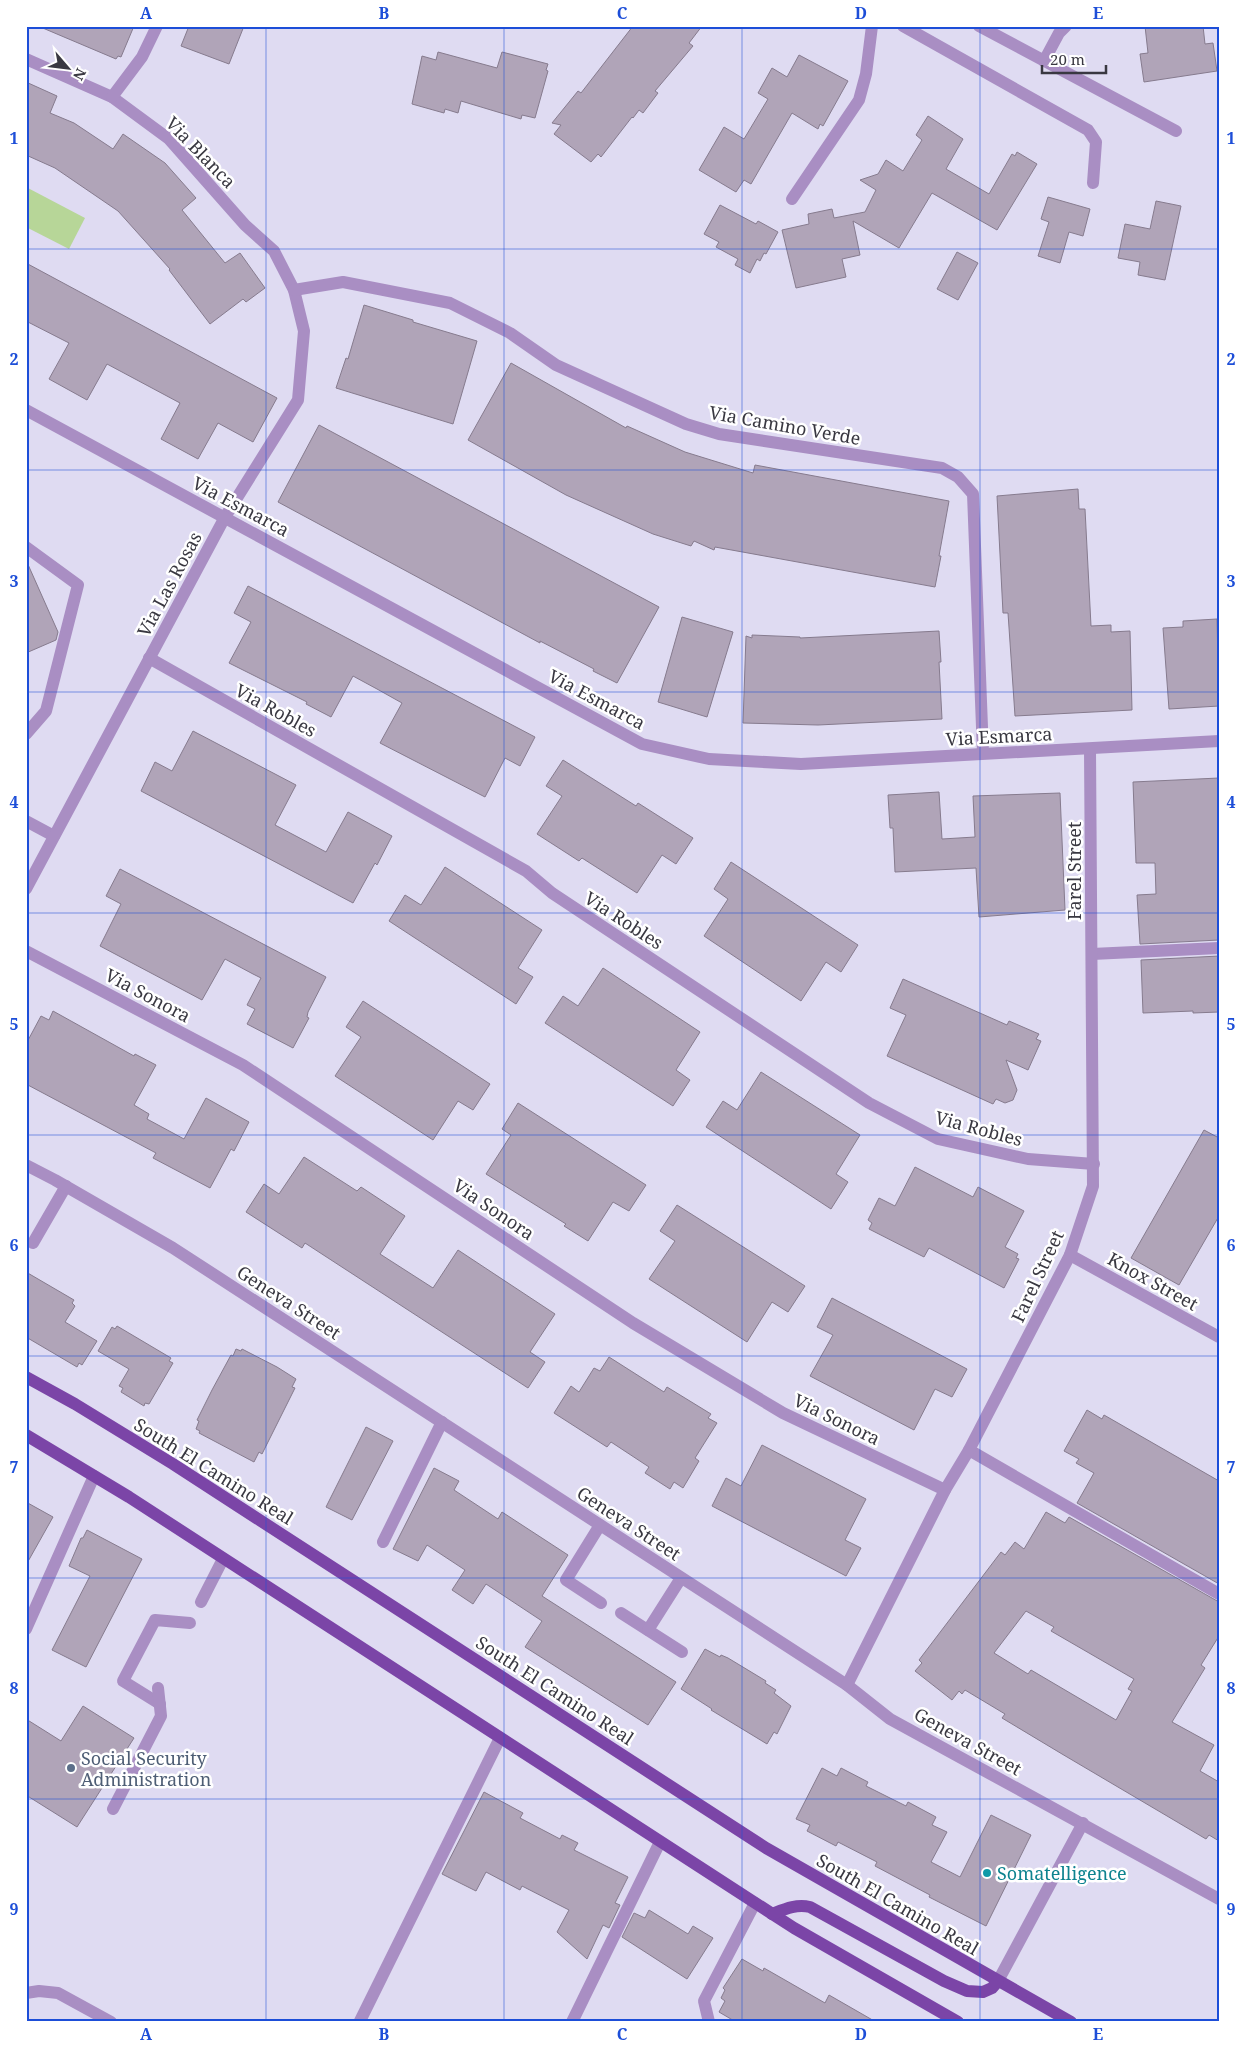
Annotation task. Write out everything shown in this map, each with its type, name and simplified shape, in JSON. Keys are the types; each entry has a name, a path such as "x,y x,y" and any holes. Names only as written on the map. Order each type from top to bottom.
{"main road":[{"name":"South El Camino Real","path":"26,1377 75,1404 174,1464 766,1848 1071,2022"},
{"path":"26,1436 94,1476 755,1904 958,2022"},
{"path":"772,1914 791,1906 802,1905 810,1907 944,1981 967,1991 983,1992 992,1988 998,1981"}],"street":[{"path":"112,97 142,57 157,26"},
{"path":"792,199 859,100 866,74 872,26"},
{"path":"903,26 1088,130 1096,142 1093,183"},
{"path":"979,26 1176,131"},
{"path":"1044,61 1059,33 1066,26"},
{"name":"Via Blanca","path":"26,59 112,97 169,139 245,225 274,251 294,290"},
{"name":"Via Camino Verde","path":"294,290 343,282 450,303 510,333 556,365 686,424 719,434 942,468 958,476 973,494 983,753"},
{"name":"Via Las Rosas","path":"26,889 225,517 298,400 304,331 294,290"},
{"name":"Via Esmarca","path":"26,410 642,744 709,759 801,764 1219,741"},
{"path":"26,547 78,585 46,711 26,734"},
{"name":"Via Robles","path":"149,658 526,872 552,893 878,1107 938,1139 1028,1159 1094,1164"},
{"name":"Farel Street","path":"847,1685 945,1490 970,1450 1070,1255 1093,1186 1090,749"},
{"path":"26,821 54,836"},
{"path":"1092,954 1219,948"},
{"name":"Via Sonora","path":"26,952 243,1064 633,1323 783,1413 945,1490"},
{"name":"Geneva Street","path":"26,1165 173,1248 847,1685 890,1719 1219,1899"},
{"path":"34,1243 66,1186"},
{"name":"Knox Street","path":"1070,1255 1219,1337"},
{"path":"382,1542 442,1422"},
{"path":"970,1450 1219,1594"},
{"path":"26,1629 94,1476"},
{"path":"600,1525 566,1580 601,1603"},
{"path":"201,1602 223,1559"},
{"path":"648,1630 681,1578"},
{"path":"621,1613 682,1652"},
{"path":"160,1704 123,1681 155,1620 190,1623"},
{"path":"113,1808 161,1716 158,1688"},
{"path":"360,2021 500,1738"},
{"path":"998,1981 1083,1824"},
{"path":"572,2022 660,1842"},
{"path":"709,2022 704,2001 755,1904"},
{"path":"26,1993 39,1991 58,1993 111,2022"}],"green space":[{"path":"26,187 85,218 69,249 26,227"}],"building":[{"path":"38,26 134,26 121,57 118,56 116,59"},
{"path":"189,26 244,26 229,64 181,46"},
{"path":"633,26 702,26 689,43 693,46 655,91 658,93 643,113 639,110 601,157 598,154 591,162 554,134 561,125 552,123 578,91 581,93"},
{"path":"1145,26 1203,26 1205,44 1213,43 1217,71 1144,82 1140,54 1148,53"},
{"path":"438,52 497,68 502,52 548,64 546,70 548,71 535,118 522,115 521,119 461,101 458,113 445,109 444,113 412,104 422,56 436,60"},
{"path":"799,55 848,81 823,126 820,124 818,129 792,113 751,184 744,180 736,192 699,170 724,127 744,139 768,99 758,93 772,68 787,77"},
{"path":"26,82 57,96 50,113 74,123 113,149 123,134 165,163 196,198 182,210 225,263 240,253 265,288 246,302 243,299 210,324 170,269 118,211 55,168 26,155"},
{"path":"928,116 963,139 946,169 989,194 1012,154 1015,156 1017,152 1037,164 997,230 932,193 899,248 853,221 860,255 842,259 846,277 796,288 782,230 809,224 808,214 832,209 834,218 865,212 876,190 860,180 878,174 886,160 903,171 922,140 916,135"},
{"path":"1048,197 1090,209 1083,236 1069,232 1060,263 1038,256 1049,222 1041,219"},
{"path":"1156,201 1181,206 1165,280 1138,275 1140,262 1118,258 1125,224 1150,229"},
{"path":"720,205 756,224 758,221 778,232 766,254 764,253 760,261 757,259 750,273 735,265 738,259 716,247 719,242 704,234"},
{"path":"957,252 978,263 958,300 937,289"},
{"path":"26,263 277,398 253,442 218,423 198,459 161,439 180,403 107,364 87,400 49,379 69,343 26,321"},
{"path":"364,305 477,341 453,424 336,388 346,358 348,359"},
{"path":"511,363 626,428 627,426 685,452 753,473 755,465 949,501 935,587 715,547 714,550 694,541 691,546 653,534 566,495 468,440"},
{"path":"319,425 659,607 617,683 593,671 594,669 540,641 540,643 278,502"},
{"path":"1078,489 1079,509 1085,509 1091,626 1111,625 1111,632 1130,631 1132,710 1015,716 1008,613 1003,613 997,496"},
{"path":"26,560 58,632 56,640 26,653"},
{"path":"248,586 535,737 520,766 505,758 485,797 380,743 402,703 353,676 331,717 306,704 307,702 229,663 251,622 234,613"},
{"path":"682,617 733,632 707,717 658,702"},
{"path":"1217,619 1219,706 1169,709 1163,628 1183,627 1183,621"},
{"path":"939,631 942,719 818,725 743,723 746,636 752,638 752,635 800,638"},
{"path":"193,731 296,785 275,825 326,852 348,812 392,836 377,865 375,863 353,903 141,791 155,762 172,771"},
{"path":"563,760 636,806 638,803 693,838 676,864 662,855 637,893 582,858 579,861 537,834 562,796 546,786"},
{"path":"1219,778 1219,940 1140,944 1137,895 1156,894 1155,863 1136,863 1133,782"},
{"path":"939,792 942,839 975,837 973,796 1060,793 1065,910 979,917 976,868 895,872 893,828 890,828 888,795"},
{"path":"731,862 858,945 841,972 826,962 801,1001 704,936 728,899 714,889"},
{"path":"445,867 542,930 518,968 533,977 516,1004 389,921 405,895 421,905"},
{"path":"120,869 326,977 308,1012 307,1017 309,1018 293,1048 247,1024 255,1009 247,1005 261,978 225,959 202,1000 100,946 121,904 106,896"},
{"path":"1219,956 1219,1012 1143,1013 1141,960"},
{"path":"603,968 700,1032 676,1070 690,1080 673,1106 545,1023 563,996 578,1006"},
{"path":"903,979 1007,1025 1009,1021 1039,1034 1036,1039 1041,1041 1028,1070 1006,1060 1017,1090 1013,1100 1005,1103 996,1099 993,1104 887,1056 906,1015 890,1008"},
{"path":"363,1001 490,1084 473,1110 458,1101 433,1140 335,1076 361,1037 346,1027"},
{"path":"53,1011 134,1056 135,1054 156,1065 134,1105 149,1114 147,1119 184,1139 206,1098 249,1122 234,1151 231,1149 210,1188 153,1158 156,1153 26,1084 26,1044 41,1016 49,1020"},
{"path":"761,1072 860,1135 836,1174 848,1182 831,1209 706,1127 723,1101 737,1110"},
{"path":"518,1103 646,1185 629,1211 613,1202 588,1241 564,1226 566,1224 486,1174 511,1135 502,1129"},
{"path":"1204,1130 1219,1138 1219,1216 1179,1285 1131,1258"},
{"path":"304,1157 357,1191 361,1187 405,1216 380,1254 433,1288 458,1250 555,1314 530,1352 545,1362 528,1388 305,1243 302,1248 246,1212 264,1184 279,1194"},
{"path":"915,1167 973,1197 978,1187 1024,1211 1005,1247 1018,1254 1016,1258 1019,1259 1004,1288 929,1248 924,1257 869,1229 872,1223 868,1220 879,1198 895,1206"},
{"path":"677,1205 805,1286 788,1312 772,1302 747,1342 649,1279 675,1241 660,1231"},
{"path":"26,1272 74,1300 72,1303 75,1306 65,1322 97,1341 82,1365 79,1363 77,1367 26,1337"},
{"path":"832,1298 967,1369 952,1397 935,1389 914,1430 810,1376 833,1335 817,1327"},
{"path":"117,1326 171,1358 169,1361 173,1363 149,1404 145,1403 144,1406 121,1392 123,1388 119,1386 129,1369 98,1351 112,1327 115,1329"},
{"path":"236,1349 241,1351 242,1349 296,1379 292,1387 295,1388 262,1454 259,1452 254,1462 199,1433 200,1431 196,1429 199,1421 197,1420 212,1390"},
{"path":"609,1357 664,1392 667,1387 711,1414 708,1418 717,1423 695,1458 699,1461 683,1488 674,1482 670,1489 645,1473 649,1467 611,1442 607,1447 554,1413 571,1386 579,1392 594,1368 600,1371"},
{"path":"1087,1410 1102,1419 1104,1415 1219,1481 1219,1584 1077,1503 1094,1473 1076,1463 1079,1459 1064,1451"},
{"path":"366,1427 393,1441 352,1520 326,1507"},
{"path":"762,1445 866,1499 845,1540 861,1548 846,1576 712,1506 726,1478 741,1486"},
{"path":"434,1468 459,1481 454,1490 498,1519 502,1512 568,1555 542,1596 676,1682 648,1725 525,1647 542,1621 486,1584 473,1604 452,1590 465,1570 427,1545 418,1561 393,1549"},
{"path":"26,1502 53,1517 26,1565"},
{"path":"1046,1512 1065,1523 1069,1517 1219,1602 1219,1636 1201,1665 1205,1668 1172,1722 1214,1745 1200,1771 1219,1782 1219,1841 1209,1835 1206,1839 1062,1754 1002,1718 1005,1714 965,1690 962,1694 959,1691 952,1700 915,1671 922,1663 919,1660 1001,1552 1005,1555 1015,1542 1024,1549","holes":["1026,1611 1054,1627 1051,1631 1134,1679 1128,1689 1132,1691 1116,1720 1031,1670 1028,1674 994,1653"]},
{"path":"87,1530 142,1559 86,1667 52,1650 90,1576 69,1566 81,1538 83,1538"},
{"path":"705,1649 720,1657 721,1655 728,1658 766,1681 765,1683 776,1690 774,1693 791,1706 777,1734 774,1732 767,1744 711,1710 681,1689"},
{"name":"Social Security Administration","path":"83,1706 134,1738 77,1827 26,1795 26,1719 61,1741"},
{"path":"822,1768 837,1776 841,1768 868,1782 866,1786 906,1806 908,1802 936,1817 932,1825 947,1832 931,1862 960,1877 991,1815 1031,1835 986,1926 929,1897 930,1895 875,1866 877,1862 838,1842 836,1846 807,1831 810,1825 796,1819"},
{"path":"484,1792 523,1813 520,1818 560,1839 562,1835 578,1843 574,1850 628,1877 615,1903 620,1905 609,1928 603,1925 587,1959 557,1932 569,1910 522,1886 520,1890 486,1872 476,1891 442,1874"},
{"path":"649,1910 688,1934 693,1926 713,1938 687,1979 622,1937 634,1913 645,1918"},
{"path":"742,1959 763,1971 764,1968 825,2003 829,1995 876,2022 736,2022 719,2012 725,2001 721,1998 725,1990 723,1988"}],"place":[{"name":"Social Security Administration","path":"71,1768"},
{"name":"Somatelligence","path":"987,1873"}]}
